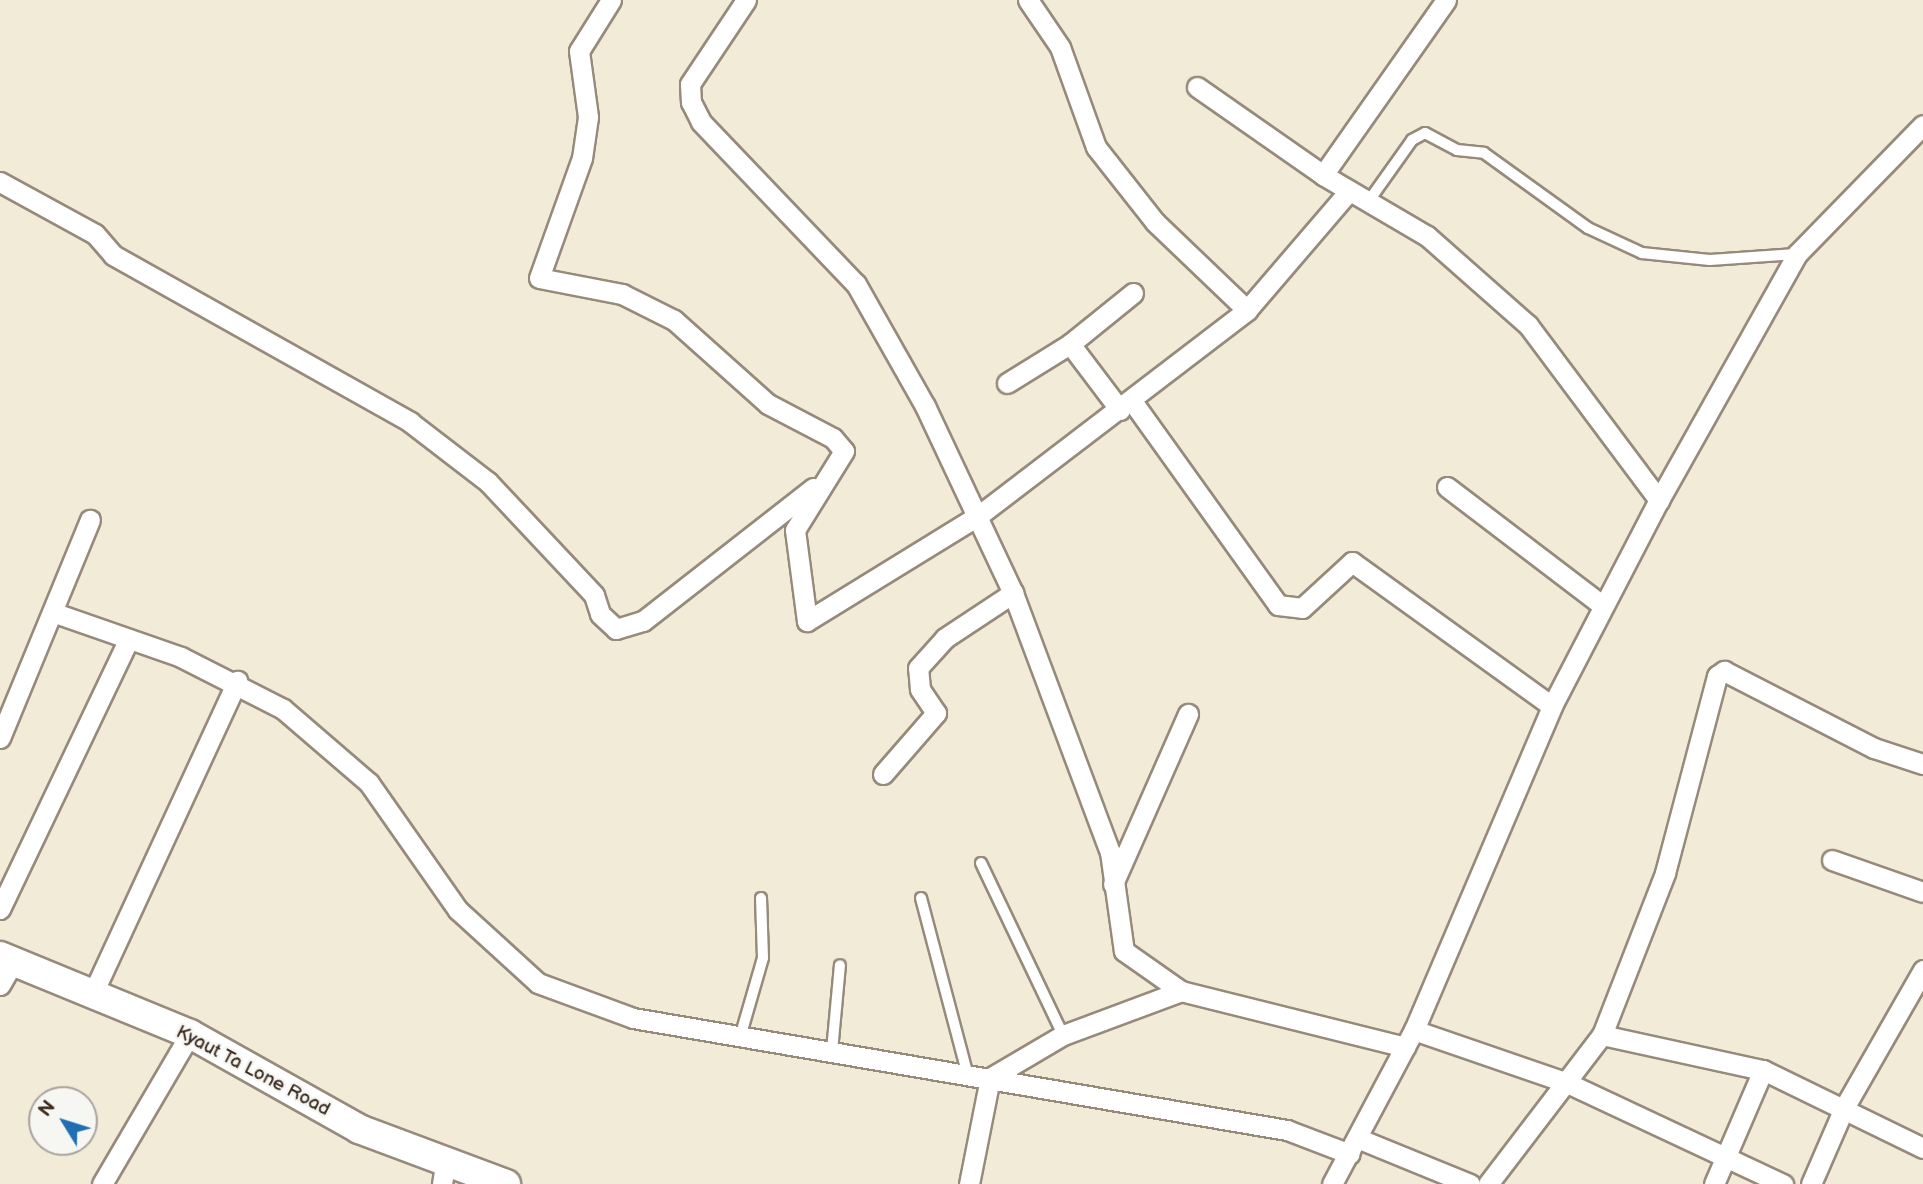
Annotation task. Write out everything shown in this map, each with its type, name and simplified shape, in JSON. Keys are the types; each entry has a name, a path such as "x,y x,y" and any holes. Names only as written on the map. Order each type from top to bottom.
{"main road":[{"name":"Kyaut Ta Lone Road","path":"7,958 190,1034 359,1129 444,1172 506,1184"}],"street":[{"path":"611,0 579,51 588,117 582,158 539,278 622,294 674,320 768,404 833,438 844,452 795,530 807,621 978,516 1247,310 1349,191"},
{"path":"746,0 690,84 691,102 701,122 856,284 978,516 1013,593 1110,852 1124,951 1181,991 1409,1039 1565,1082 1724,1160 1783,1184"},
{"path":"1028,0 1060,47 1096,147 1155,222 1247,310"},
{"path":"1323,175 1446,0"},
{"path":"1197,87 1323,175 1427,236 1528,325 1659,500"},
{"path":"1332,1184 1409,1039 1552,706 1659,500 1797,254 1923,125"},
{"path":"0,182 95,234 113,255 410,422 488,482 594,595 600,614 616,629 643,621 831,475"},
{"path":"1007,383 1070,344 1133,293"},
{"path":"1070,344 1126,405 1278,605 1302,608 1352,562 1552,706"},
{"path":"1447,487 1603,606"},
{"path":"0,738 55,613 90,520"},
{"path":"883,774 936,713 920,689 918,668 945,638 1013,593"},
{"path":"55,613 237,681 283,709 369,783 458,909 538,983 633,1018 967,1072 1287,1130 1354,1146 1471,1184"},
{"path":"0,909 129,639"},
{"path":"1488,1184 1602,1034 1665,873 1717,676 1724,671 1874,748 1923,764"},
{"path":"93,993 237,681"},
{"path":"1113,885 1188,714"},
{"path":"1832,860 1923,892"},
{"path":"0,985 7,958"},
{"path":"1811,1184 1844,1108 1920,983"},
{"path":"969,1184 990,1078 1063,1035 1181,991"},
{"path":"104,1183 190,1034"},
{"path":"1602,1034 1763,1070 1923,1148"},
{"path":"1714,1184 1763,1070"}],"lane":[{"path":"1368,202 1412,140 1425,133 1457,150 1483,153 1588,228 1642,253 1710,260 1797,254"},
{"path":"981,863 1063,1035"},
{"path":"741,1034 763,958 761,898"},
{"path":"921,898 967,1072"},
{"path":"832,1051 840,965"}]}
